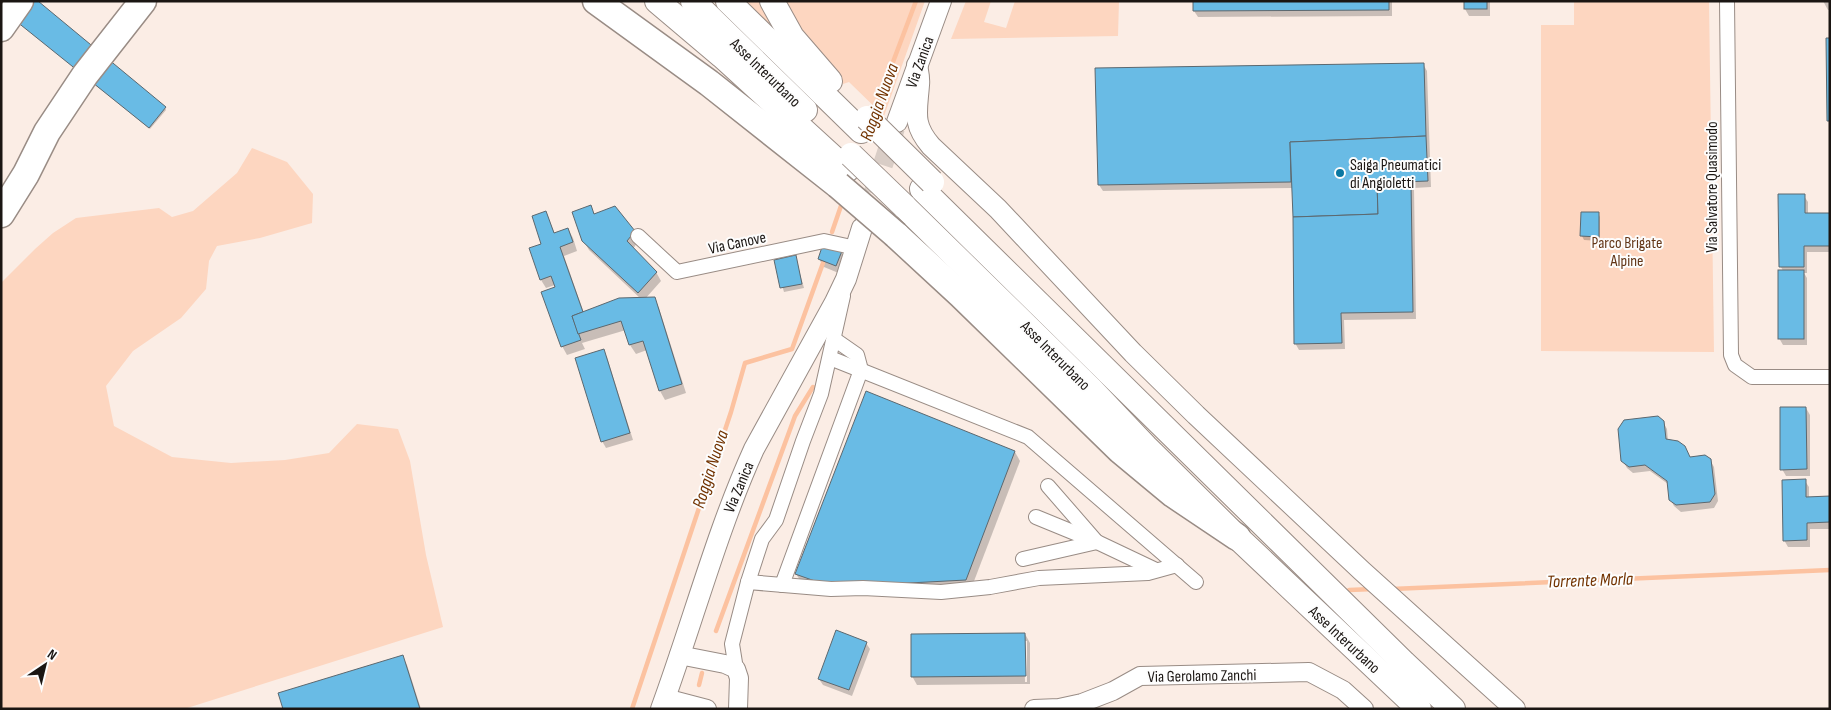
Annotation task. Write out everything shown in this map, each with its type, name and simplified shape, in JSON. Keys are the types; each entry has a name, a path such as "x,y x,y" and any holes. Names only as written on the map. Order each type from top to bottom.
{"highway":[{"path":"1,28 20,1"},
{"path":"1,214 26,174 47,132 85,75 143,1"},
{"path":"596,1 709,83 845,170"},
{"path":"645,1 722,56"},
{"path":"657,1 722,56 899,221 961,295 1120,450 1174,494 1237,537"},
{"name":"Asse Interurbano","path":"693,1 845,170"},
{"name":"Asse Interurbano","path":"728,1 864,124 927,186 972,237 1453,709"},
{"path":"772,1 788,31 805,54 864,124"},
{"name":"Asse Interurbano","path":"899,221 1083,399 1112,424 1146,447 1237,537 1419,709"},
{"path":"1404,663 1466,709"}],"main road":[{"name":"Via Zanica","path":"897,122 940,1"},
{"path":"917,65 920,83 916,120 923,138 930,146 998,209 1127,346 1189,408 1362,571 1515,709"},
{"name":"Via Zanica","path":"663,703 727,514 744,472 846,279 839,244 862,228"}],"street":[{"name":"Via Salvatore Quasimodo","path":"1727,1 1731,355 1736,365 1752,377 1830,378"},
{"name":"Via Canove","path":"638,236 677,272 839,244"},
{"name":"Via Zanica","path":"736,668 732,644 748,582 762,538 776,520 821,394 846,279"},
{"path":"782,585 861,370 857,355 834,339"},
{"path":"830,358 1028,437 1196,582"},
{"path":"1048,486 1097,542"},
{"path":"1036,517 1097,542 1156,570"},
{"path":"1023,559 1097,542"},
{"path":"748,582 802,587 941,592 990,587 1039,578 1148,573 1176,565"},
{"path":"679,655 736,668 739,678 738,709"},
{"name":"Via Gerolamo Zanchi","path":"1034,709 1059,708 1082,703 1113,691 1140,676 1309,672 1343,690 1364,709"},
{"path":"663,703 707,709"}],"green space":[{"path":"745,1 763,1 781,39"},
{"path":"780,1 925,1 884,116 849,82 843,84 802,38"},
{"path":"966,1 991,1 984,22 1006,28 1015,1 1119,1 1118,36 951,39"},
{"name":"Parco Brigate Alpine","path":"1574,1 1709,1 1714,352 1541,351 1541,25 1574,25"},
{"path":"252,148 287,162 313,194 312,223 260,238 217,246 209,261 206,289 181,318 133,351 106,386 114,426 172,457 231,463 285,460 329,453 357,424 398,429 410,461 426,555 443,627 184,709 1,709 1,283 53,233 76,218 159,208 172,217 193,211 237,173"}],"building":[{"path":"1,1 38,1 166,107 149,128 1,9"},
{"path":"1193,1 1389,1 1389,10 1193,11"},
{"path":"1464,1 1487,1 1487,9 1464,9"},
{"path":"1826,38 1830,38 1830,121 1827,121"},
{"path":"1424,63 1426,136 1290,142 1291,182 1098,185 1095,68"},
{"path":"1426,136 1428,181 1377,183 1378,214 1293,217 1290,142"},
{"path":"1411,182 1413,312 1341,313 1342,343 1294,344 1293,217 1378,214 1377,183"},
{"path":"1778,194 1805,194 1805,213 1830,213 1830,246 1804,246 1804,267 1779,267"},
{"path":"591,205 594,214 615,206 635,231 627,241 657,272 638,293 582,241 572,212"},
{"path":"546,211 554,233 568,228 573,242 560,247 583,312 572,316 581,340 561,347 541,292 555,287 551,276 540,280 529,248 541,244 532,216"},
{"path":"1581,212 1599,212 1599,237 1580,236"},
{"path":"823,244 842,251 836,266 818,259"},
{"path":"796,255 802,284 780,288 774,260"},
{"path":"1778,270 1804,270 1804,339 1778,339"},
{"path":"655,297 682,384 659,391 643,341 629,345 621,321 578,334 572,316 619,298"},
{"path":"604,349 630,433 601,442 575,358"},
{"path":"866,391 1015,451 966,580 832,587 795,574"},
{"path":"1780,407 1806,407 1807,469 1780,470"},
{"path":"1658,416 1664,421 1666,439 1678,441 1685,446 1690,457 1705,455 1711,459 1715,494 1710,502 1676,505 1669,500 1667,481 1645,465 1629,467 1621,461 1618,429 1624,420"},
{"path":"1806,479 1806,497 1830,496 1830,522 1807,523 1807,540 1783,541 1782,480"},
{"path":"836,630 867,642 849,690 818,679"},
{"path":"1025,633 1026,676 911,677 911,634"},
{"path":"403,655 420,709 283,709 278,693"}],"waterway":[{"name":"Roggia Nuova","path":"873,115 916,1"},
{"name":"Roggia Nuova","path":"832,232 843,200"},
{"name":"Roggia Nuova","path":"632,709 731,412 745,363 792,349 823,263"},
{"path":"716,631 795,416 813,387"},
{"name":"Torrente Morla","path":"1392,589 1830,570"},
{"name":"Torrente Morla","path":"1349,590 1374,589"},
{"name":"Torrente Morla","path":"699,685 702,673"}],"tunnel":[{"path":"864,222 895,128"}],"place":[{"name":"Saiga Pneumatici di Angioletti","path":"1340,173"}]}
